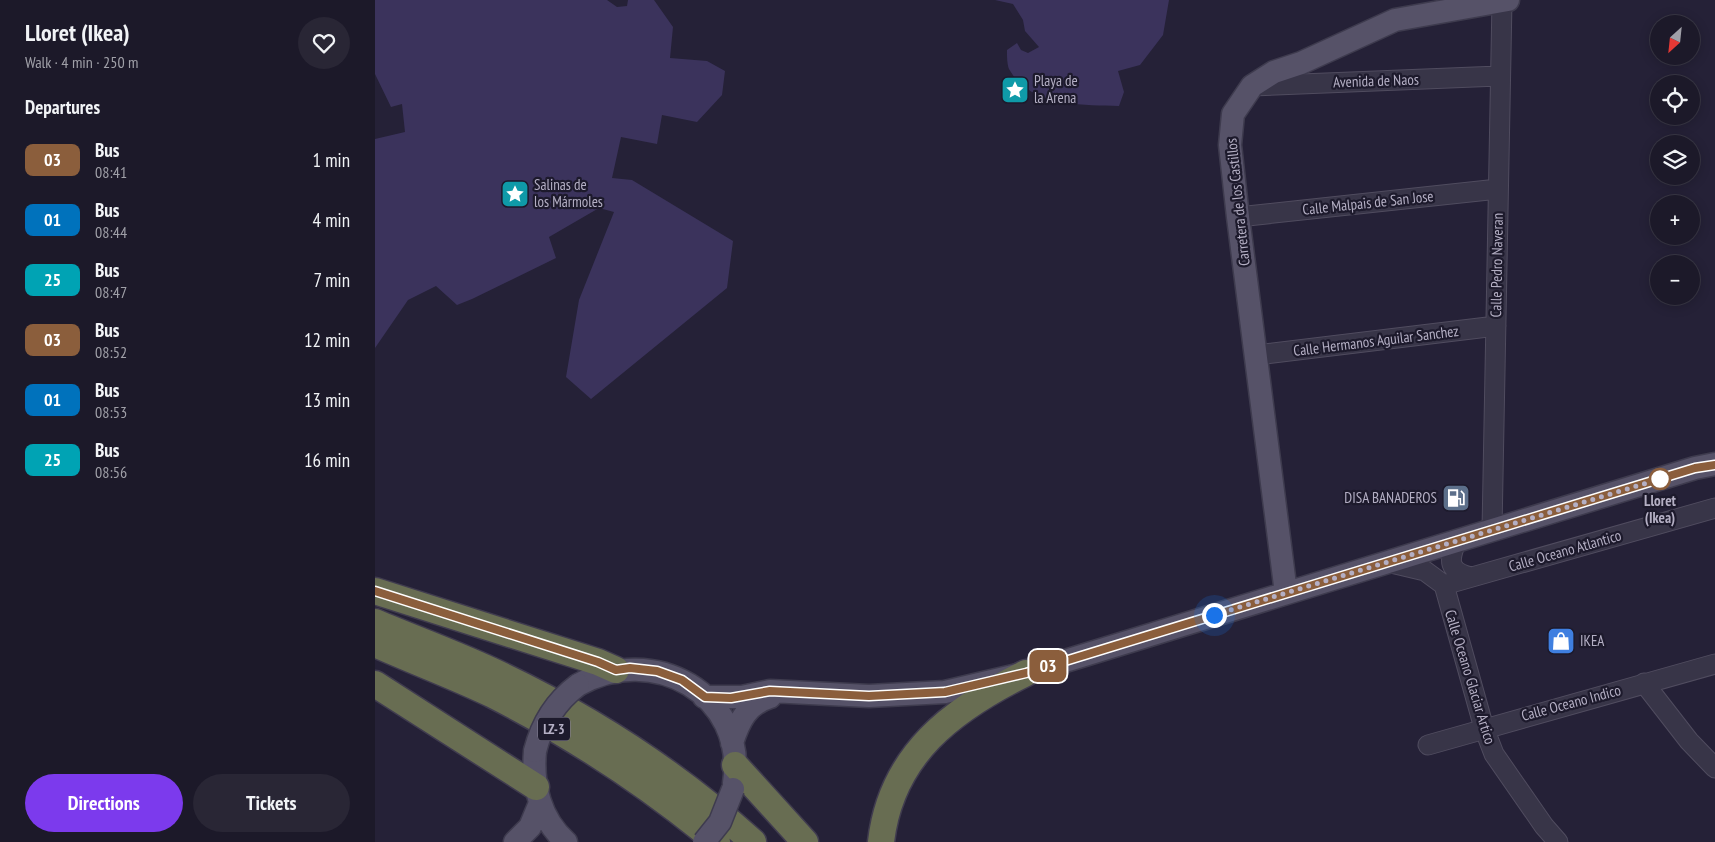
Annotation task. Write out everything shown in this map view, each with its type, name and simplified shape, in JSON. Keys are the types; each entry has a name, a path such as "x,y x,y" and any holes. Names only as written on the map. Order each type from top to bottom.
{"highway":[{"path":"375,591 598,662 616,670"},
{"name":"LZ-3","path":"375,622 501,675 585,720 698,796 753,842"},
{"name":"LZ-3","path":"375,644 490,694 573,740 634,777 717,842"},
{"path":"881,842 890,804 900,781 924,744 959,711 984,694 1026,673"},
{"path":"375,684 538,795"},
{"path":"733,766 800,837"}],"main road":[{"name":"Carretera de los Castillos","path":"1286,593 1238,217 1230,129 1233,114 1252,86 1274,72 1301,63 1395,20 1505,0"},
{"path":"705,697 731,698 770,691 869,696 945,692 1026,673 1457,540 1695,468 1715,464"},
{"path":"515,842 530,827 538,795 535,751 542,729 550,714 561,700 579,685 603,673 616,670 643,669 663,673 682,680 705,697 725,726 733,766"},
{"path":"704,842 720,822 742,717 761,700 788,691"},
{"path":"538,795 554,828 567,842"}],"street":[{"name":"Calle Pedro Naveran","path":"1492,530 1499,76 1505,0"},
{"name":"Avenida de Naos","path":"1252,86 1499,76"},
{"name":"Calle Malpais de San Jose","path":"1238,217 1498,189"},
{"name":"Calle Hermanos Aguilar Sanchez","path":"1257,355 1496,326"},
{"name":"Calle Oceano Atlantico","path":"1444,585 1715,508"},
{"path":"1457,540 1452,553 1453,567 1460,574 1471,577"},
{"path":"1385,562 1425,571 1444,585"},
{"name":"Calle Oceano Glaciar Artico","path":"1444,585 1484,728 1494,754 1544,826 1558,842"},
{"name":"Calle Oceano Indico","path":"1428,745 1715,664"},
{"path":"1644,683 1671,718 1715,768"}],"shaded area":[{"name":"Salinas de los Mármoles","path":"375,0 607,0 617,7 627,6 628,0 654,0 673,27 670,58 707,61 725,71 722,95 697,122 662,115 657,144 621,137 612,178 632,180 733,241 727,288 591,399 566,377 579,300 614,212 599,208 549,237 556,258 472,299 457,305 436,286 408,300 375,348 375,139 405,132 402,104 391,107 375,74"},
{"path":"995,0 1169,0 1163,35 1140,65 1118,71 1124,92 1119,106 1073,104 1058,101 1030,91 1018,81 1009,69 1007,50 1017,43 1021,50 1028,53 1039,47 1025,31 1023,20 1013,4"}],"bus line":[{"name":"03","path":"375,591 598,662 616,670 643,669 670,675 682,680 705,697 742,697 770,691 869,696 945,692 1026,673 1695,468 1715,465"}],"place":[{"name":"Playa de la Arena","path":"1015,90"},
{"name":"Salinas de los Mármoles","path":"515,194"},
{"name":"Lloret (Ikea)","path":"1660,479"},
{"name":"DISA BANADEROS","path":"1456,498"},
{"name":"IKEA","path":"1561,641"}],"route":[{"path":"1214,615 1660,479"}]}
